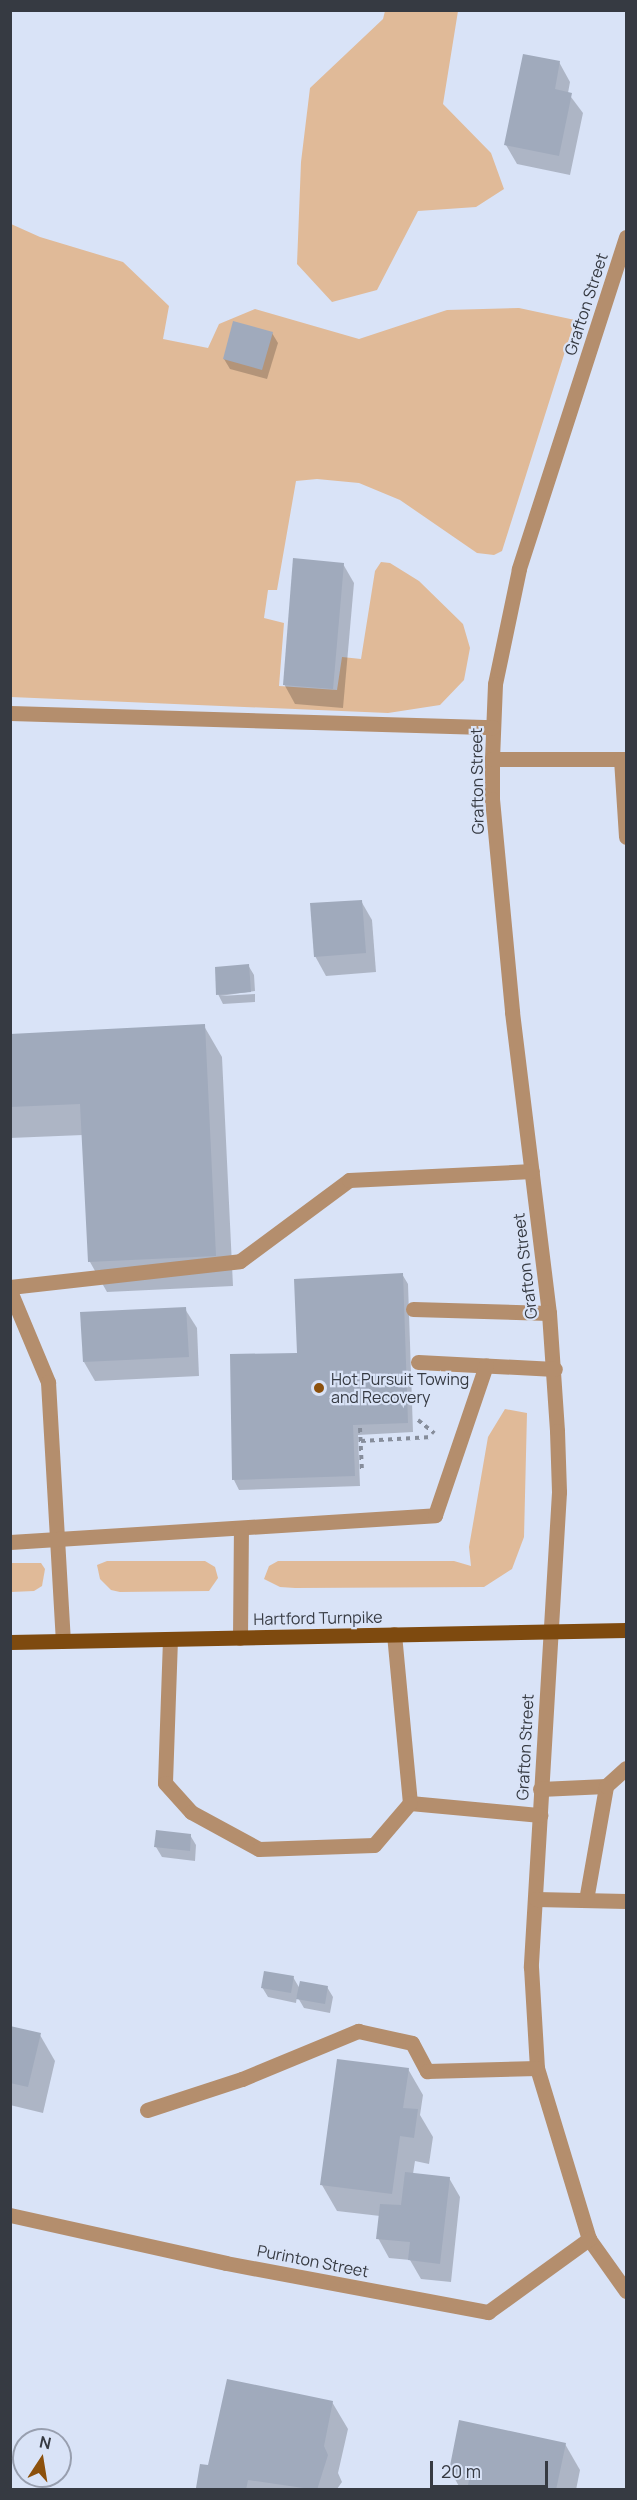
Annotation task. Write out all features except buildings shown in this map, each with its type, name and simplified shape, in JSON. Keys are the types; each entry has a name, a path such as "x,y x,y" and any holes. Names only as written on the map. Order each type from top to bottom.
{"main road":[{"name":"Hartford Turnpike","path":"10,1642 627,1630"}],"street":[{"name":"Grafton Street","path":"627,237 519,569 495,684 492,759 492,799 511,1000 555,1369 559,1492 549,1631 531,1967 537,2068 589,2239 627,2291"},
{"path":"10,713 493,727"},
{"path":"492,759 624,759 627,837"},
{"path":"63,1641 48,1382 10,1289 240,1261 349,1180 532,1172"},
{"path":"413,1309 549,1313"},
{"path":"418,1362 555,1369"},
{"path":"10,1542 435,1515 486,1365"},
{"path":"240,1638 241,1528"},
{"path":"170,1639 165,1783 192,1812 259,1849 374,1845 410,1803 394,1634"},
{"path":"540,1789 606,1786 627,1768"},
{"path":"586,1900 606,1786"},
{"path":"410,1803 540,1815"},
{"path":"536,1899 627,1900"},
{"path":"147,2110 242,2079 357,2031 412,2043 427,2071 537,2068"},
{"name":"Purinton Street","path":"10,2215 226,2263 488,2312 589,2239"}],"path":[{"path":"360,1428 362,1472"},
{"path":"361,1441 439,1436"}],"shaded area":[{"path":"385,11 458,11 443,104 491,153 504,189 476,207 418,211 377,290 332,302 297,264 301,162 310,88 383,19"},
{"path":"11,224 40,237 123,262 169,306 163,339 208,348 219,324 255,309 359,339 447,310 519,308 575,320 502,551 494,555 477,553 400,500 359,483 317,479 296,481 277,590 268,590 264,618 284,623 279,686 337,690 342,657 361,659 375,571 381,562 390,563 419,581 463,624 470,648 464,680 440,705 388,713 11,697"},
{"path":"505,1409 527,1413 524,1537 512,1569 484,1587 295,1588 280,1587 264,1579 269,1566 278,1561 454,1561 471,1566 469,1547 488,1437"},
{"path":"107,1561 205,1561 215,1567 218,1578 209,1591 120,1592 111,1590 100,1579 97,1565"},
{"path":"11,1563 41,1563 45,1569 42,1586 34,1591 11,1592"}],"place":[{"name":"Hot Pursuit Towing and Recovery","path":"319,1388"}]}
